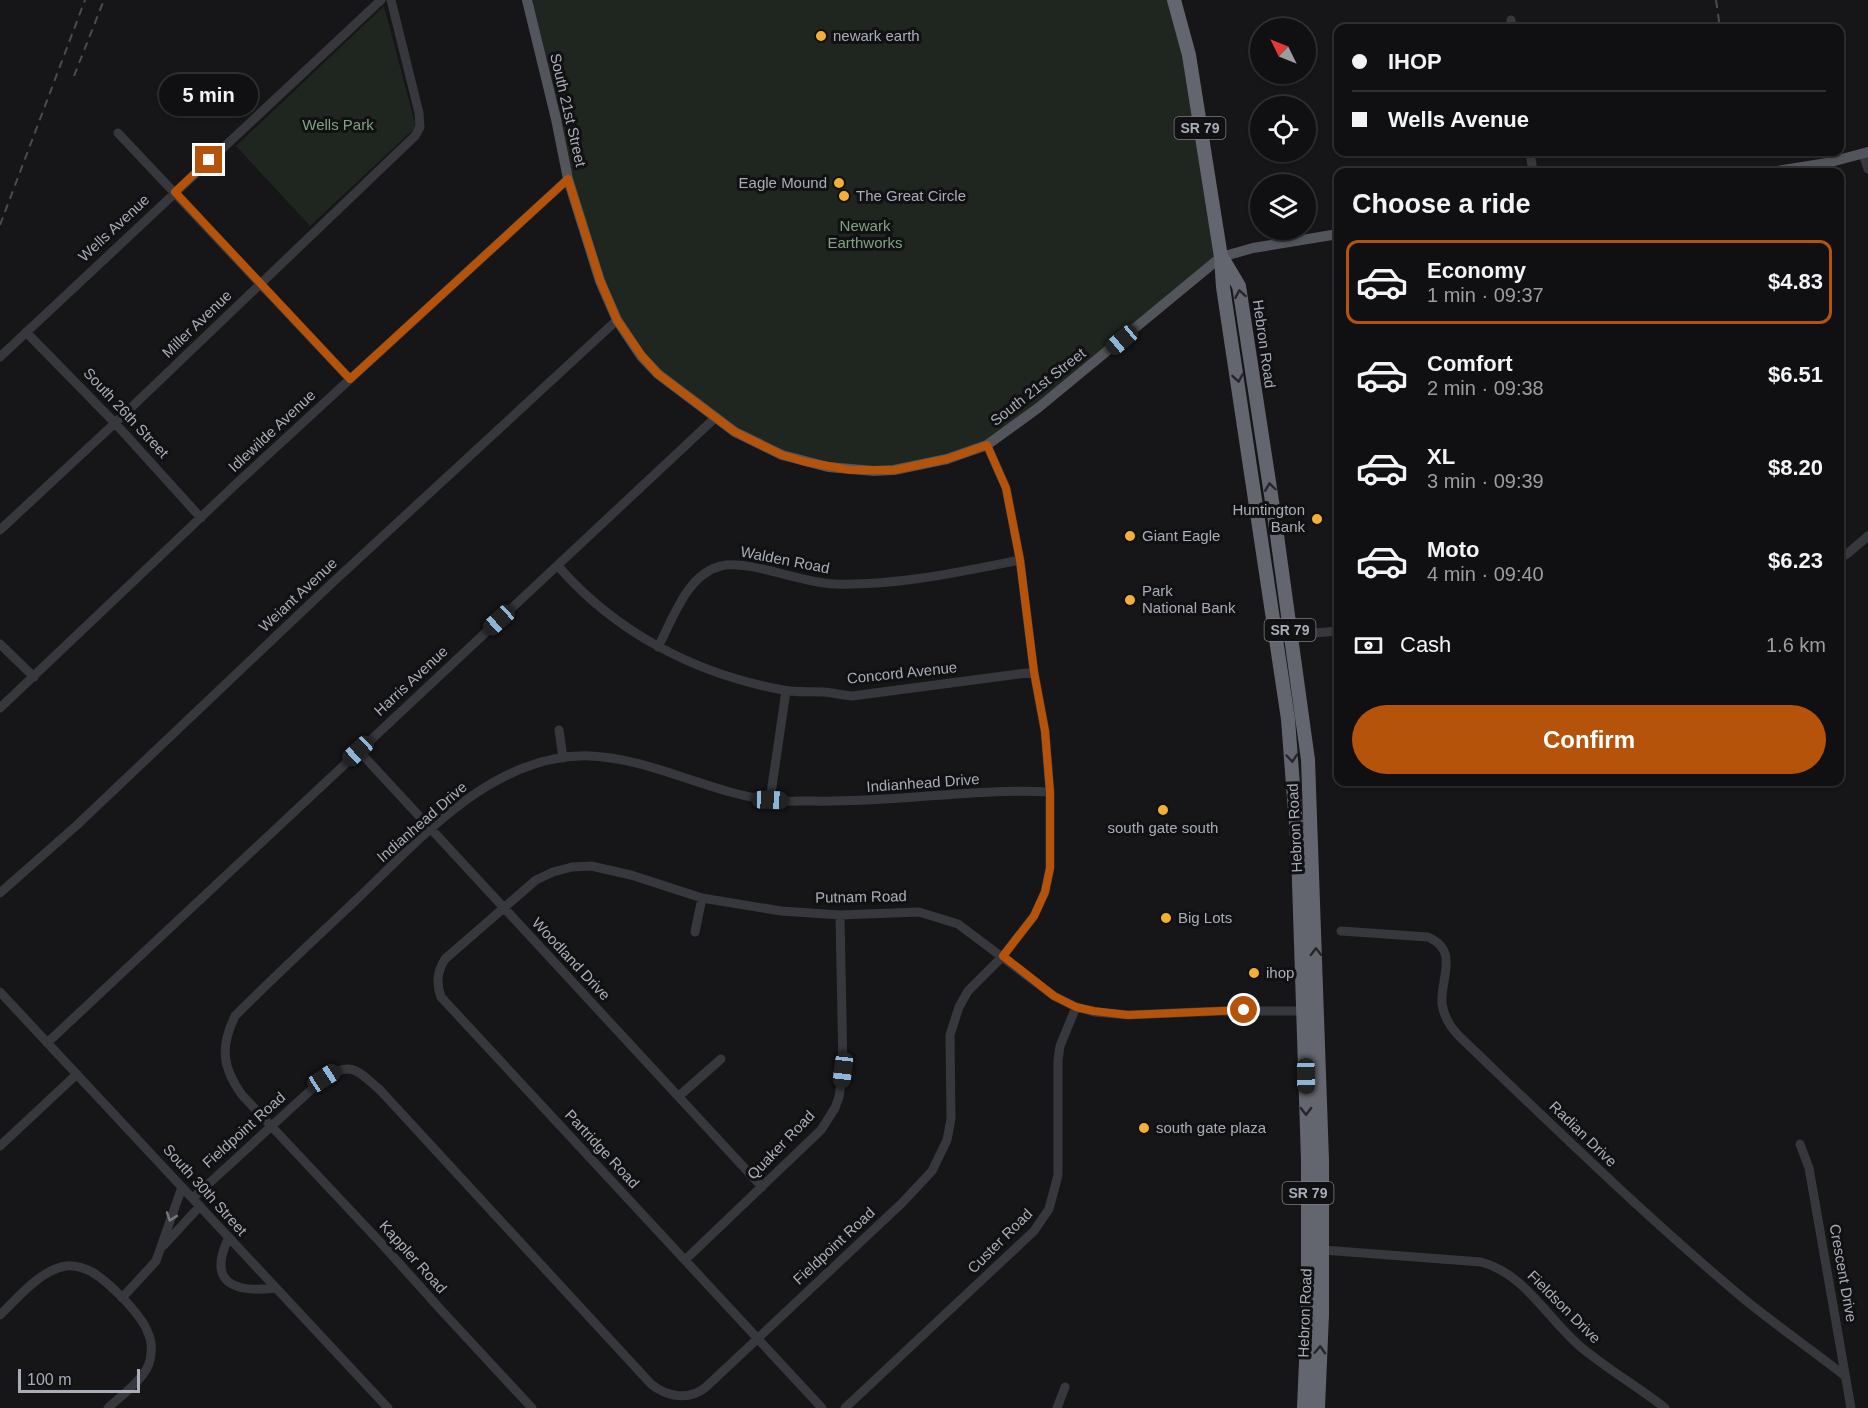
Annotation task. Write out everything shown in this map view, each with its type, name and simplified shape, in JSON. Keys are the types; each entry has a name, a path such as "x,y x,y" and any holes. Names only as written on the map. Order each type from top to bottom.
{"highway":[{"name":"Hebron Road","path":"1174,0 1189,56 1221,257 1223,287 1293,761 1305,1054 1309,1250 1304,1408"},
{"name":"Hebron Road","path":"1221,257 1239,286 1306,744 1312,839 1323,1250 1318,1408"},
{"path":"1264,556 1270,563 1279,618 1291,635"},
{"path":"1276,643 1288,660 1299,735 1306,744"}],"main road":[{"name":"South 21st Street","path":"527,0 568,179 600,280 617,320 642,356 658,374 735,432 765,448 806,462 851,470 874,471 904,468 947,459 987,445 1038,408 1221,257"},
{"path":"1796,168 1865,153"},
{"path":"1221,257 1253,248 1334,235"}],"street":[{"name":"Wells Avenue","path":"0,357 381,0"},
{"name":"Miller Avenue","path":"0,530 399,153 419,130 419,113 391,0"},
{"path":"118,133 350,379"},
{"path":"1865,153 1868,169"},
{"name":"Idlewilde Avenue","path":"0,708 350,379 568,179"},
{"name":"Weiant Avenue","path":"0,893 76,825 331,584 617,320"},
{"name":"South 26th Street","path":"26,332 115,423 201,518"},
{"name":"Harris Avenue","path":"47,1043 716,417"},
{"name":"Fieldpoint Road","path":"193,1198 324,1078 337,1070 358,1071 380,1090 651,1384 665,1393 679,1396 697,1394 902,1203 935,1168 944,1149 951,1119 949,1050 954,1018 968,992 1003,956 1034,916 1045,892 1050,868 1050,792 1045,731 1034,672 1020,560 1006,488 987,445"},
{"path":"1844,556 1868,536"},
{"name":"Walden Road","path":"658,647 685,595 696,581 721,566 739,565 804,581 832,584 901,580 1020,560"},
{"name":"Concord Avenue","path":"558,566 601,608 658,647 705,669 743,682 786,691 824,692 852,696 1034,672"},
{"path":"1291,635 1334,631"},
{"path":"0,644 33,677"},
{"path":"770,800 786,691"},
{"path":"559,730 562,758"},
{"name":"Woodland Drive","path":"358,751 762,1187"},
{"name":"Indianhead Drive","path":"270,1126 242,1095 231,1079 226,1066 227,1032 235,1016 431,830 474,794 533,764 562,758 590,756 634,762 694,782 770,800 861,802 1018,790 1050,792"},
{"name":"Putnam Road","path":"504,909 536,880 553,872 573,867 591,866 631,875 702,898 781,911 840,915 919,912 958,924 1054,996 1076,1007 1094,1011 1128,1015 1221,1011 1317,1011"},
{"path":"695,932 702,898"},
{"name":"Partridge Road","path":"504,909 445,959 438,978 441,997 822,1408"},
{"name":"Quaker Road","path":"684,1260 821,1130 835,1108 843,1070 840,915"},
{"name":"Radian Drive","path":"1341,931 1428,937 1437,941 1446,955 1447,967 1442,1004 1450,1027 1626,1196 1746,1300 1845,1376"},
{"name":"South 30th Street","path":"0,992 388,1408"},
{"name":"Custer Road","path":"845,1408 1012,1253 1045,1217 1054,1196 1058,1175 1060,1046 1076,1007"},
{"path":"679,1096 721,1059"},
{"path":"0,1146 77,1074"},
{"name":"Kappler Road","path":"270,1126 532,1408"},
{"name":"Crescent Drive","path":"1800,1144 1809,1168 1851,1408"},
{"path":"122,1298 156,1261 182,1187"},
{"path":"162,1248 200,1206"},
{"path":"228,1239 222,1253 222,1260 223,1275 228,1281 253,1291 275,1288"},
{"name":"Fieldson Drive","path":"1323,1250 1481,1262 1505,1270 1530,1293 1580,1347 1665,1408"},
{"path":"0,1315 33,1283 50,1271 64,1266 78,1266 90,1271 122,1298 148,1332 151,1344 150,1362 137,1381 108,1408"},
{"path":"1057,1408 1065,1387"}],"green space":[{"name":"Newark Earthworks","path":"527,0 1174,0 1221,257 1013,427 947,459 851,470 765,448 641,356 598,277"},
{"name":"Wells Park","path":"384,6 416,127 310,226 236,146"}],"railway":[{"path":"0,225 85,0"},
{"path":"74,76 104,0"},
{"path":"1716,0 1719,24"}],"place":[{"name":"newark earth","path":"821,36"},
{"name":"Eagle Mound","path":"839,183"},
{"name":"The Great Circle","path":"844,196"},
{"name":"Huntington Bank","path":"1317,519"},
{"name":"Giant Eagle","path":"1130,536"},
{"name":"Park National Bank","path":"1130,600"},
{"name":"south gate south","path":"1163,810"},
{"name":"Big Lots","path":"1166,918"},
{"name":"ihop","path":"1254,973"},
{"name":"south gate plaza","path":"1144,1128"}],"route":[{"path":"209,160 175,192 350,379 568,179 600,280 617,320 642,356 658,374 735,432 782,455 828,467 851,470 894,470 947,459 987,445 1006,488 1020,560 1034,672 1045,731 1050,792 1051,850 1045,892 1034,916 1003,956 1054,996 1076,1007 1128,1015 1244,1010"}]}
